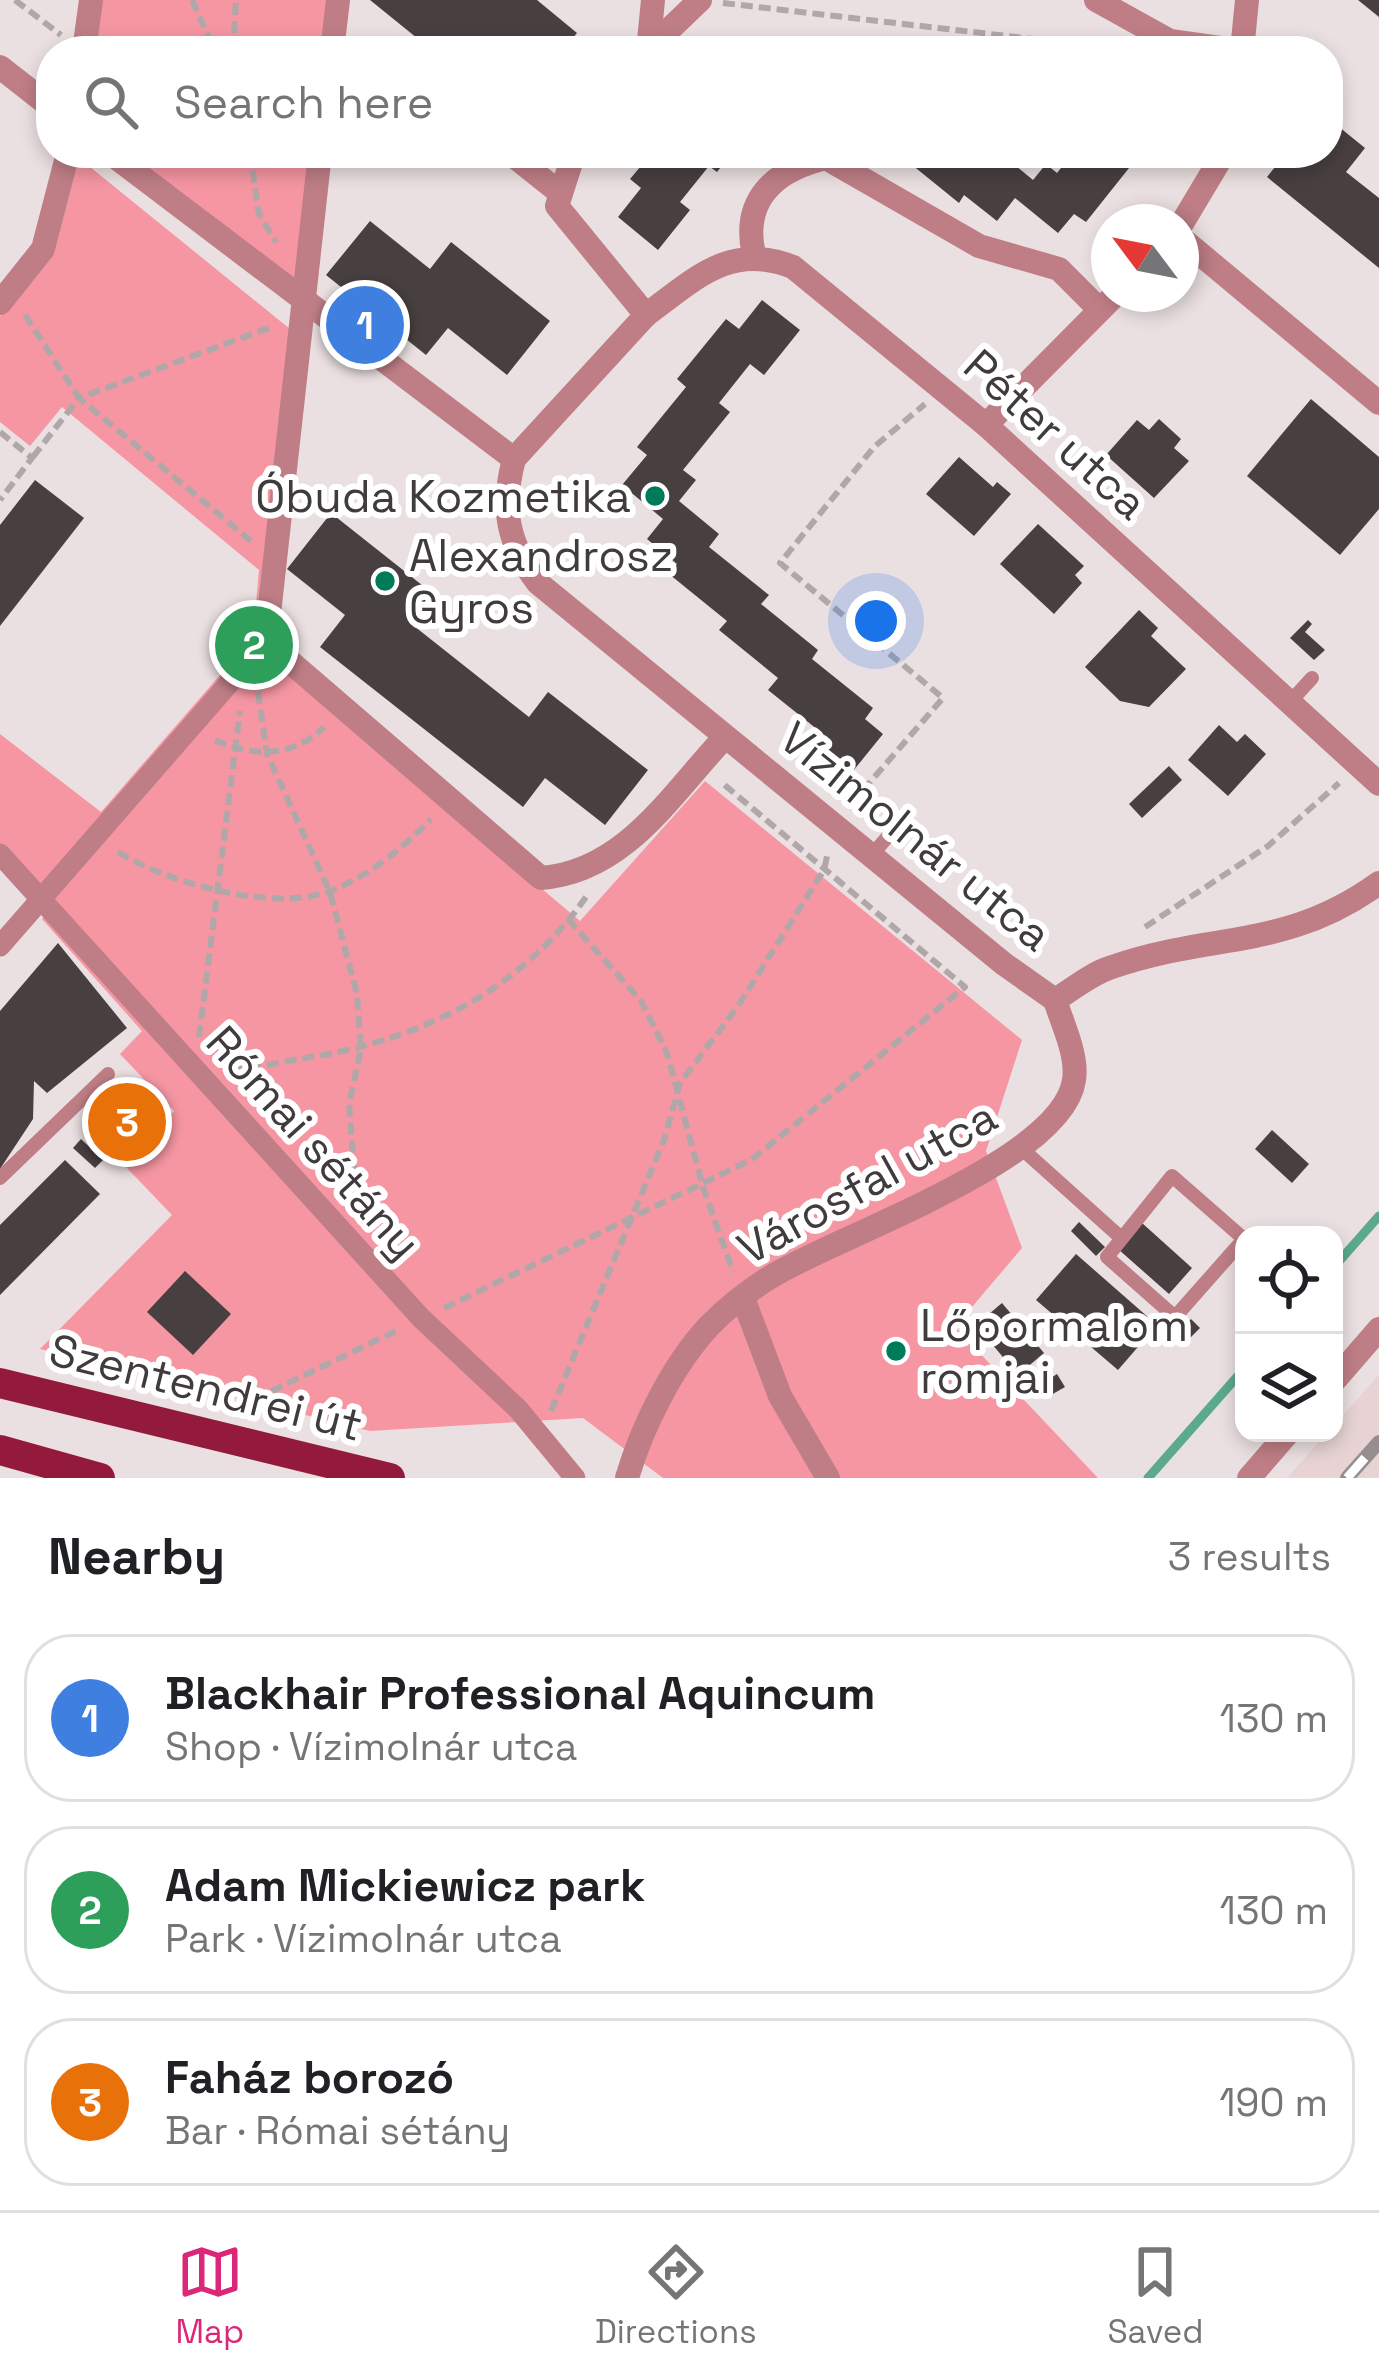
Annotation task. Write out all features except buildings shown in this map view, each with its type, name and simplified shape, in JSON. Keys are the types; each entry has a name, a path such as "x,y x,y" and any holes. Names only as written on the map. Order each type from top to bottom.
{"main road":[{"name":"Szentendrei út","path":"0,1383 390,1478"},
{"path":"0,1450 100,1478"}],"street":[{"path":"78,36 91,0"},
{"path":"334,36 338,0"},
{"path":"650,36 652,0"},
{"path":"663,36 700,0"},
{"path":"1096,0 1161,36"},
{"path":"1243,36 1247,0"},
{"path":"0,67 36,95"},
{"path":"5,297 43,249 64,168"},
{"path":"128,168 301,308 514,459 646,315 711,268 754,255 749,220 758,197 779,175 798,168"},
{"path":"0,946 266,641 318,168"},
{"path":"529,168 560,193"},
{"path":"569,168 557,206 646,315"},
{"path":"843,168 979,246 1059,269 1091,291"},
{"path":"1194,204 1215,168"},
{"path":"1199,253 1379,403"},
{"name":"Péter utca","path":"754,255 793,267 986,425 1379,784"},
{"path":"986,425 1098,312"},
{"name":"Vízimolnár utca","path":"514,459 506,490 506,521 516,555 538,583 832,825 1055,1000"},
{"name":"Vízimolnár utca","path":"266,641 541,878 576,876 637,836 725,737"},
{"name":"Római sétány","path":"0,854 360,1252 541,1436 575,1478"},
{"path":"1055,1000 1107,968 1279,934 1345,907 1379,883"},
{"name":"Városfal utca","path":"627,1478 640,1432 707,1328 742,1298 773,1275 1021,1148 1066,1104 1075,1079 1055,1000"},
{"path":"742,1298 780,1396 828,1478"},
{"path":"1343,1371 1379,1329"},
{"path":"0,1402 31,1390"},
{"path":"1249,1478 1280,1442"}],"lane":[{"path":"1290,702 1312,678"},
{"path":"871,856 909,812"},
{"path":"0,1178 108,1074"},
{"path":"1021,1148 1119,1236"},
{"path":"1235,1231 1172,1176 1119,1236 1107,1257 1175,1317 1235,1249"}],"path":[{"path":"15,0 64,36"},
{"path":"191,0 208,36"},
{"path":"234,36 236,0"},
{"path":"700,0 1007,36"},
{"path":"1131,36 1150,30"},
{"path":"252,168 259,214 281,250"},
{"path":"5,297 79,398 260,548"},
{"path":"0,500 79,398 301,308"},
{"path":"541,1436 664,1140 676,1095 825,866 832,825 944,698 780,563 874,447 926,404"},
{"path":"0,432 32,458"},
{"path":"266,641 256,705 268,754 330,892 357,994 362,1049 349,1104 360,1252"},
{"path":"241,703 222,891 194,1068 241,1069 362,1049 448,1017 496,987 568,919 587,897 601,861"},
{"path":"193,724 239,750 268,754 304,744 343,707"},
{"path":"244,1411 247,1403 421,1318 703,1187 768,1148 965,987 699,764"},
{"path":"1145,927 1268,846 1358,764"},
{"path":"94,837 140,866 222,891 289,898 330,892 413,838 450,800"},
{"path":"568,919 641,1001 667,1053 703,1187 742,1298"}],"shaded area":[{"path":"90,0 337,0 333,36 86,36"},
{"path":"76,168 91,168 290,329 262,653 580,921 705,781 1022,1040 986,1151 1022,1248 955,1327 1098,1478 663,1478 583,1418 370,1431 40,1349 172,1215 125,1166 174,1111 120,1054 142,1031 42,919 53,906 0,849 0,734 101,812 253,637 259,570 62,407 30,446 0,422 0,316 54,254"},
{"path":"130,168 317,168 302,300"},
{"path":"1379,1375 1379,1478 1287,1478 1319,1442 1343,1442 1343,1415"}],"waterway":[{"path":"1343,1257 1379,1216"},
{"path":"1148,1478 1235,1379"}],"railway":[{"path":"1347,1478 1379,1442"}],"place":[{"name":"Blackhair Professional Aquincum","path":"365,325"},
{"name":"Óbuda Kozmetika","path":"655,496"},
{"name":"Alexandrosz Gyros","path":"385,581"},
{"name":"Adam Mickiewicz park","path":"254,645"},
{"name":"Faház borozó","path":"127,1122"},
{"name":"Lőpormalom romjai","path":"896,1351"}]}
